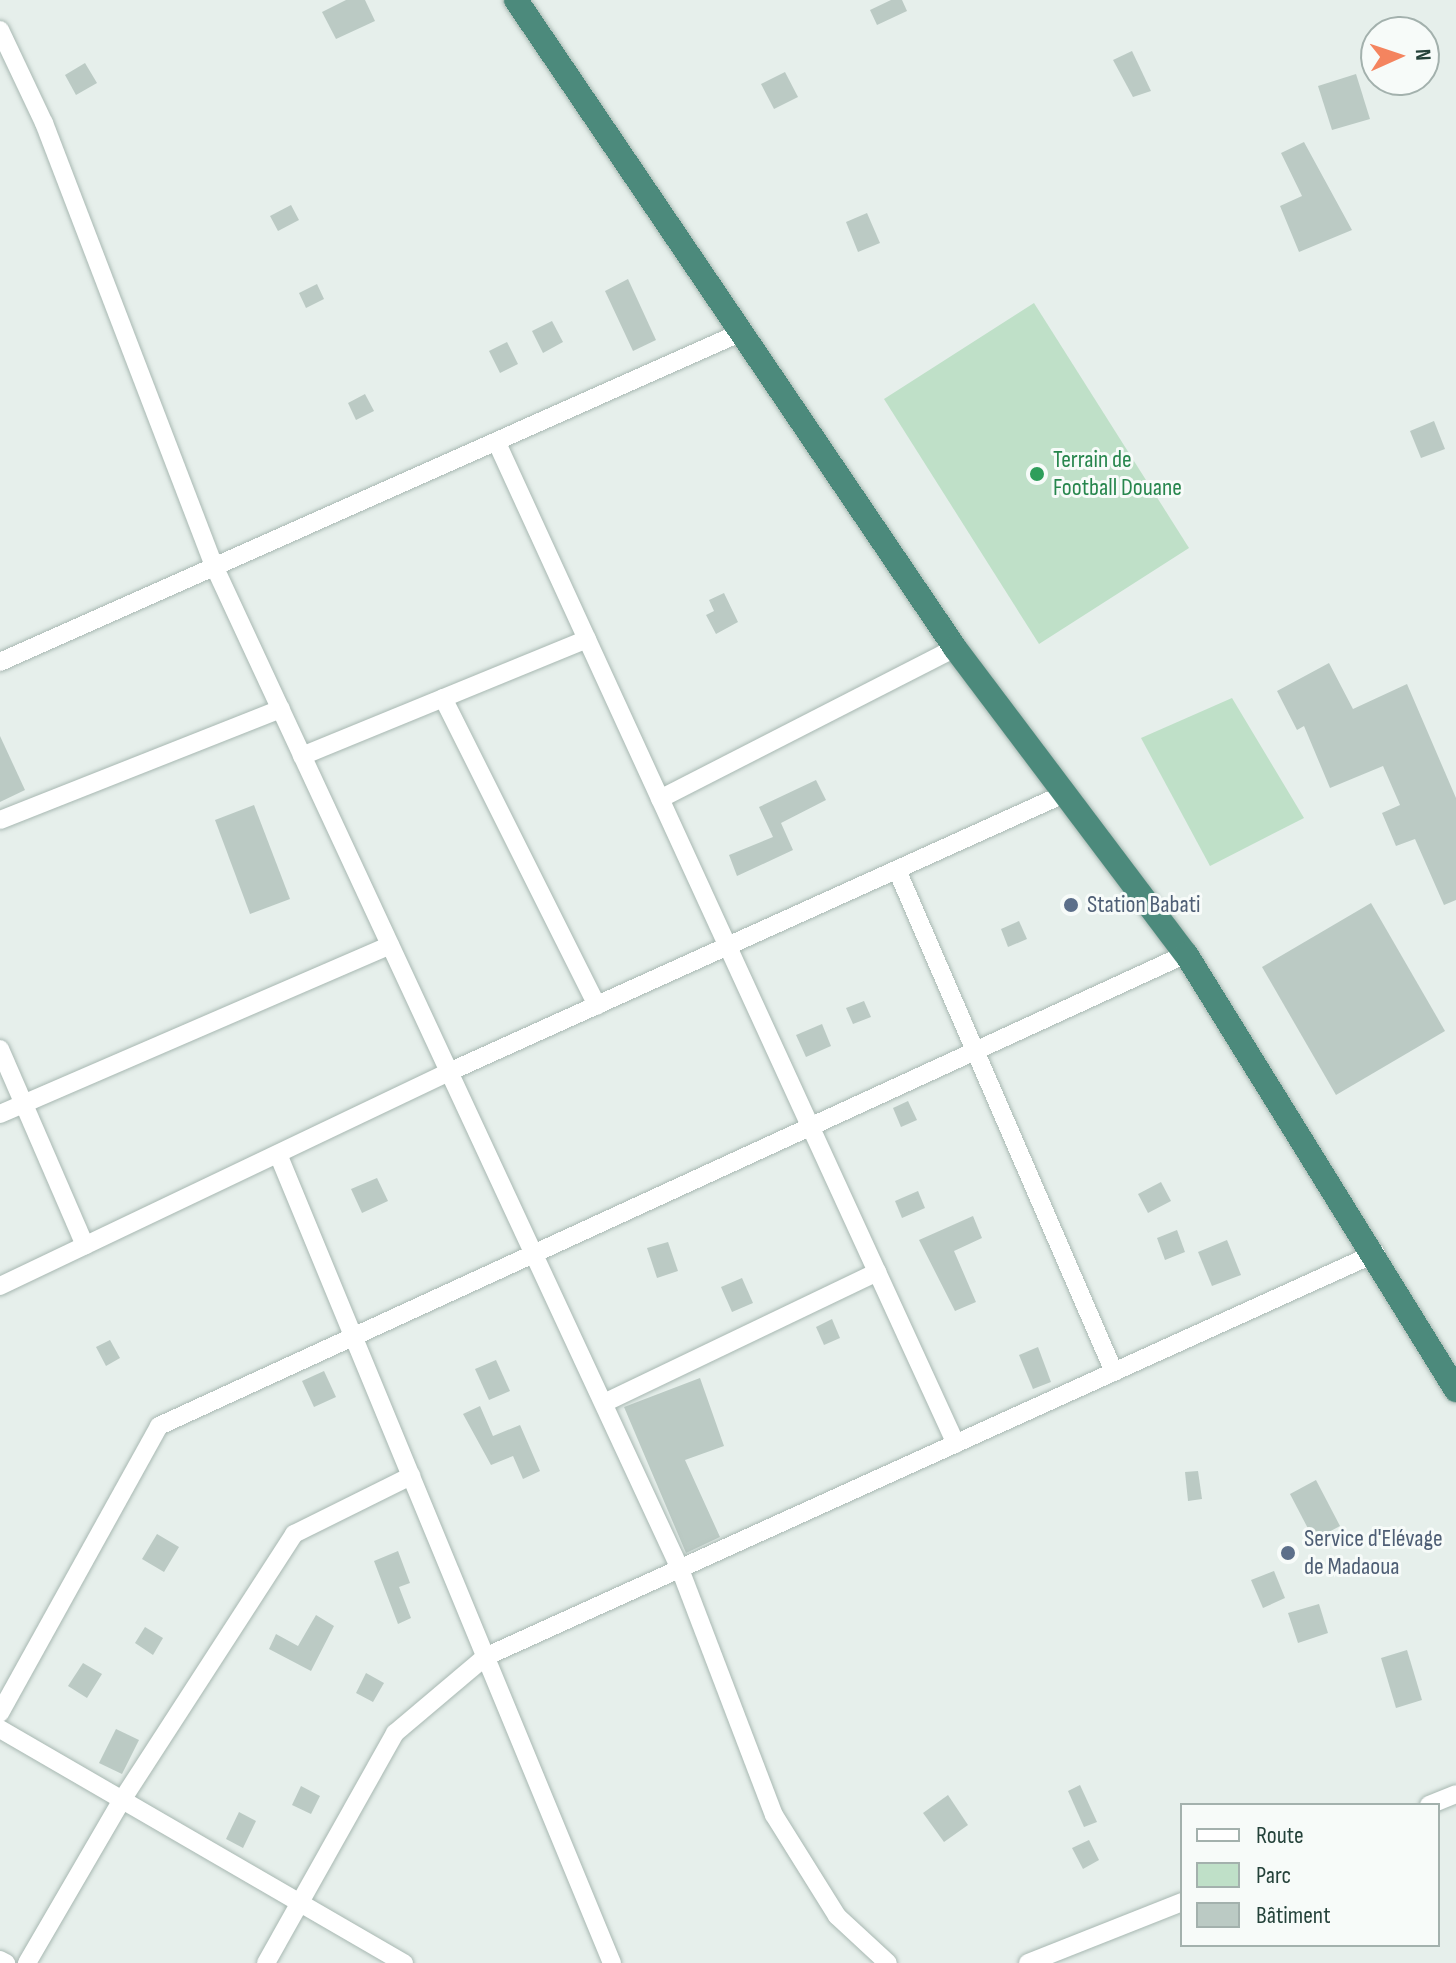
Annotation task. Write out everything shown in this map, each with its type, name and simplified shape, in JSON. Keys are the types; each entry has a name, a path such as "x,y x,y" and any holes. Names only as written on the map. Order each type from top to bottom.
{"highway":[{"path":"516,0 744,331 955,648 1186,954 1376,1253 1456,1390"}],"street":[{"path":"0,30 44,123 215,568 680,1569 774,1815 837,1916 888,1963"},
{"path":"0,662 744,331"},
{"path":"497,443 956,1444"},
{"path":"302,756 587,639"},
{"path":"660,799 955,648"},
{"path":"443,698 597,1006"},
{"path":"0,820 281,709"},
{"path":"0,1286 449,1072 1066,793"},
{"path":"897,870 1114,1372"},
{"path":"0,1114 23,1101 390,945"},
{"path":"0,1713 159,1426 1186,954"},
{"path":"0,1049 85,1245"},
{"path":"278,1154 612,1963"},
{"path":"266,1963 395,1733 485,1657 1376,1253"},
{"path":"604,1403 877,1272"},
{"path":"27,1963 122,1800 294,1534 411,1476"},
{"path":"0,1729 404,1963"},
{"path":"1434,1803 1456,1794"},
{"path":"1028,1963 1180,1903"},
{"path":"0,1960 6,1963"}],"green space":[{"name":"Terrain de Football Douane","path":"1034,303 1189,548 1039,644 884,399"},
{"path":"1232,698 1304,818 1210,866 1141,738"}],"building":[{"path":"346,0 365,0 375,21 336,39 322,12"},
{"path":"891,0 902,0 907,11 877,25 870,10"},
{"path":"1132,51 1151,91 1133,97 1113,60"},
{"path":"85,63 97,83 76,95 65,75"},
{"path":"785,72 798,97 774,109 761,84"},
{"path":"1356,74 1360,96 1363,96 1370,119 1332,130 1318,86"},
{"path":"1304,142 1352,230 1299,252 1280,206 1302,196 1281,153"},
{"path":"291,205 299,220 278,231 270,216"},
{"path":"867,213 880,243 858,252 846,222"},
{"path":"628,279 656,340 633,351 605,291"},
{"path":"317,284 324,299 306,308 299,293"},
{"path":"552,321 563,342 543,353 532,331"},
{"path":"507,342 518,364 500,373 489,351"},
{"path":"365,394 374,411 356,420 348,403"},
{"path":"1434,421 1445,449 1421,458 1410,431"},
{"path":"724,593 738,622 716,634 706,615 714,611 709,600"},
{"path":"1329,663 1353,709 1407,684 1456,798 1456,900 1444,905 1415,839 1396,846 1382,813 1400,805 1383,766 1330,788 1304,726 1297,730 1277,691"},
{"path":"0,736 25,790 0,802"},
{"path":"816,780 826,800 781,823 793,850 737,876 729,855 773,837 759,807"},
{"path":"254,805 290,899 250,914 215,820"},
{"path":"1371,903 1445,1031 1336,1095 1262,967"},
{"path":"1019,921 1027,939 1008,947 1001,929"},
{"path":"864,1001 871,1017 853,1024 846,1008"},
{"path":"822,1024 831,1046 806,1057 796,1035"},
{"path":"908,1101 917,1120 901,1127 893,1108"},
{"path":"377,1178 388,1201 362,1213 351,1189"},
{"path":"1161,1182 1171,1201 1148,1213 1138,1194"},
{"path":"918,1191 925,1208 902,1218 895,1201"},
{"path":"973,1216 982,1238 954,1251 976,1302 955,1311 919,1240"},
{"path":"1177,1230 1185,1252 1165,1260 1157,1238"},
{"path":"1227,1240 1241,1275 1212,1286 1198,1252"},
{"path":"668,1242 678,1271 657,1278 647,1248"},
{"path":"742,1278 753,1303 732,1312 721,1287"},
{"path":"832,1319 840,1338 824,1345 816,1327"},
{"path":"110,1340 120,1358 106,1366 96,1347"},
{"path":"1038,1347 1051,1382 1033,1389 1019,1355"},
{"path":"496,1360 510,1391 489,1400 475,1369"},
{"path":"324,1371 336,1397 314,1407 302,1381"},
{"path":"700,1378 724,1446 685,1460 720,1537 686,1553 624,1407"},
{"path":"480,1406 493,1436 520,1425 540,1471 523,1479 513,1456 491,1465 463,1414"},
{"path":"1198,1471 1202,1499 1188,1501 1185,1472"},
{"path":"1316,1480 1340,1526 1314,1540 1290,1494"},
{"path":"157,1534 179,1547 164,1572 142,1559"},
{"path":"398,1551 410,1583 399,1587 411,1618 398,1624 374,1561"},
{"path":"1274,1571 1285,1598 1263,1608 1251,1580"},
{"path":"1319,1604 1328,1633 1298,1643 1288,1613"},
{"path":"316,1615 334,1626 311,1671 269,1649 276,1634 298,1646"},
{"path":"145,1627 163,1638 153,1655 135,1643"},
{"path":"1407,1650 1422,1700 1396,1708 1381,1658"},
{"path":"83,1663 102,1674 87,1698 68,1686"},
{"path":"366,1673 384,1683 373,1702 356,1693"},
{"path":"116,1729 139,1740 122,1774 99,1763"},
{"path":"1080,1785 1097,1822 1084,1827 1068,1791"},
{"path":"301,1786 320,1796 311,1814 292,1805"},
{"path":"948,1795 968,1825 944,1842 923,1813"},
{"path":"239,1812 256,1821 243,1848 226,1839"},
{"path":"1089,1840 1099,1860 1083,1869 1072,1848"}],"place":[{"name":"Terrain de Football Douane","path":"1037,474"},
{"name":"Station Babati","path":"1071,905"},
{"name":"Service d'Elévage de Madaoua","path":"1288,1553"}]}
